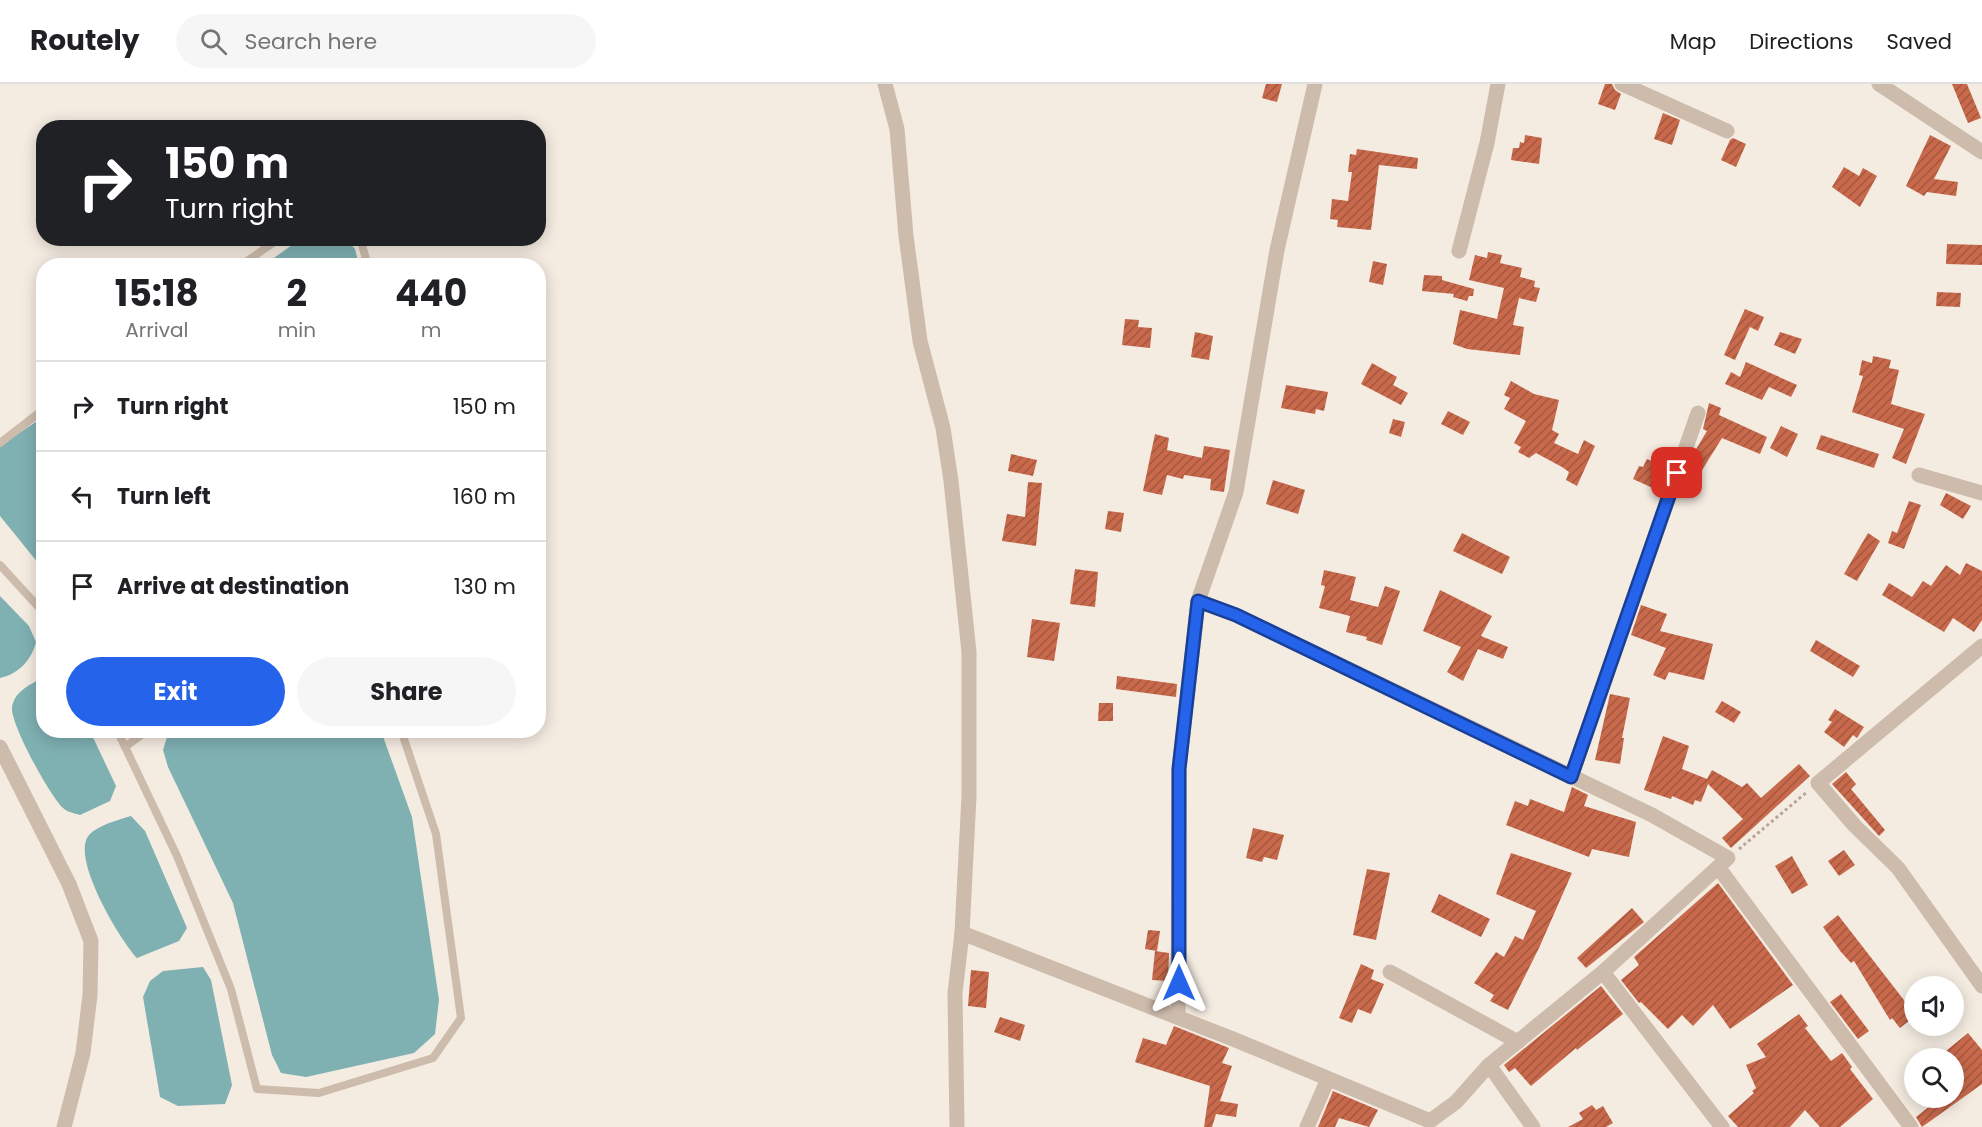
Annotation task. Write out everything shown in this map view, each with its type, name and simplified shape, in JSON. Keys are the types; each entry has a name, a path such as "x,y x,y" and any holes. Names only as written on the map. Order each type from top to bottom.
{"street":[{"path":"885,84 897,129 906,236 920,341 943,428 951,481 969,652 970,784 962,933 956,993 957,1127"},
{"path":"1178,1017 1179,769 1198,601 1236,492 1277,250 1315,84"},
{"path":"1459,251 1487,143 1498,84"},
{"path":"1622,84 1727,131"},
{"path":"1879,84 1982,152"},
{"path":"1571,777 1698,413"},
{"path":"1919,475 1982,494"},
{"path":"1198,601 1247,620 1652,815 1723,862 1911,1127"},
{"path":"1982,646 1818,783 1855,826 1898,868 1982,986"},
{"path":"0,747 69,884 91,941 90,994 83,1053 64,1127"},
{"path":"962,933 1178,1017 1430,1121 1441,1121 1489,1065 1604,972 1723,862"},
{"path":"1390,972 1518,1041"},
{"path":"1604,972 1722,1127"},
{"path":"1489,1065 1533,1127"},
{"path":"1307,1127 1328,1079"}],"lane":[{"path":"251,258 269,246"},
{"path":"0,443 36,415"},
{"path":"0,565 36,604"},
{"path":"121,738 177,856 231,989 257,1089 319,1093 433,1058 461,1018 436,834 404,738"},
{"path":"125,747 137,738"}],"path":[{"path":"1723,862 1818,783"}],"water":[{"path":"291,246 352,246 357,258 274,258"},
{"path":"36,422 36,560 0,516 0,446"},
{"path":"0,596 29,626 36,642 24,665 0,678"},
{"path":"36,681 36,738 93,738 116,786 110,801 80,815 65,809 57,801 32,760 13,717 13,702 22,690"},
{"path":"167,738 384,738 412,817 439,1000 435,1034 414,1053 306,1077 281,1073 272,1055 233,903 168,767 163,750"},
{"path":"131,816 145,831 187,928 179,941 137,958 109,917 91,879 85,846 89,835 98,828"},
{"path":"203,967 211,980 232,1085 225,1104 178,1106 160,1097 143,997 150,981 163,971"}],"building":[{"path":"1266,84 1282,84 1277,102 1262,98"},
{"path":"1605,84 1612,84 1621,94 1615,110 1598,104"},
{"path":"1952,84 1967,84 1981,118 1968,123"},
{"path":"1663,113 1680,120 1672,145 1654,139"},
{"path":"1525,135 1542,138 1539,164 1511,160 1513,148 1519,148 1520,142 1524,143"},
{"path":"1930,135 1951,146 1934,179 1958,182 1956,196 1927,192 1924,196 1906,186"},
{"path":"1733,138 1746,144 1736,167 1721,160"},
{"path":"1357,149 1418,158 1417,169 1379,165 1371,230 1337,227 1338,220 1330,219 1332,199 1348,201 1352,172 1348,172 1350,154 1356,155"},
{"path":"1844,167 1859,176 1863,168 1877,176 1860,207 1832,187"},
{"path":"1947,244 1982,245 1982,265 1946,264"},
{"path":"1488,252 1502,255 1500,263 1522,268 1520,277 1535,281 1534,287 1540,288 1536,302 1519,298 1513,325 1524,327 1520,355 1467,349 1453,344 1460,310 1497,319 1504,288 1469,280 1475,255 1487,258"},
{"path":"1373,261 1387,264 1383,285 1369,282"},
{"path":"1424,275 1442,276 1442,280 1474,289 1473,296 1469,296 1467,301 1453,297 1454,294 1422,291"},
{"path":"1937,292 1961,293 1960,307 1936,306"},
{"path":"1745,309 1764,317 1758,331 1750,327 1735,360 1724,355"},
{"path":"1125,319 1139,320 1138,327 1152,328 1150,348 1122,345"},
{"path":"1195,332 1213,336 1209,360 1191,357"},
{"path":"1780,332 1802,339 1795,354 1774,345"},
{"path":"1873,356 1891,360 1889,368 1899,370 1891,404 1925,414 1906,464 1892,458 1904,429 1852,412 1863,376 1859,375 1862,360 1872,363"},
{"path":"1746,362 1797,385 1791,397 1769,387 1762,400 1725,384 1731,372 1740,377"},
{"path":"1372,363 1397,377 1393,385 1408,393 1401,405 1361,384"},
{"path":"1511,381 1534,394 1559,400 1552,430 1559,434 1554,443 1578,454 1584,440 1595,446 1577,486 1566,480 1569,472 1562,467 1536,453 1529,458 1518,452 1521,447 1514,443 1526,421 1504,409 1510,398 1504,395"},
{"path":"1286,385 1328,392 1324,411 1316,409 1315,414 1281,408"},
{"path":"1709,403 1721,408 1719,415 1767,437 1760,454 1722,438 1694,483 1685,479 1695,451 1707,431 1703,429"},
{"path":"1448,411 1470,422 1463,435 1441,424"},
{"path":"1393,419 1405,422 1401,437 1389,433"},
{"path":"1781,426 1798,434 1787,457 1770,448"},
{"path":"1155,434 1169,438 1167,450 1202,458 1204,446 1230,450 1224,492 1210,490 1211,479 1184,475 1183,479 1167,475 1162,495 1143,491"},
{"path":"1821,435 1879,454 1874,468 1816,449"},
{"path":"1011,454 1037,460 1033,476 1008,471"},
{"path":"1647,459 1661,465 1656,475 1660,477 1655,489 1633,479 1639,466 1643,467"},
{"path":"1273,480 1305,490 1298,514 1266,504"},
{"path":"1028,482 1042,483 1036,546 1002,541 1007,514 1025,517"},
{"path":"1946,493 1971,506 1963,519 1940,505"},
{"path":"1909,501 1921,505 1904,549 1888,543 1892,531 1897,533"},
{"path":"1108,511 1124,513 1121,532 1105,529"},
{"path":"1462,533 1510,557 1502,574 1453,551"},
{"path":"1868,533 1880,541 1857,581 1844,574"},
{"path":"1966,563 1982,571 1982,620 1974,632 1953,618 1944,632 1882,595 1889,583 1912,597 1923,581 1931,586 1946,565 1960,575"},
{"path":"1075,569 1098,572 1095,607 1070,604"},
{"path":"1324,570 1356,577 1350,600 1378,607 1385,586 1400,591 1382,645 1366,640 1367,637 1346,632 1350,616 1319,608 1325,586 1321,585"},
{"path":"1440,590 1492,616 1481,636 1508,647 1503,659 1478,649 1463,681 1447,672 1461,647 1423,631"},
{"path":"1641,605 1667,614 1660,631 1713,644 1704,680 1669,672 1665,680 1653,675 1666,648 1631,635"},
{"path":"1032,619 1060,623 1054,661 1027,657"},
{"path":"1816,640 1860,666 1853,677 1810,651"},
{"path":"1117,676 1177,684 1176,697 1116,689"},
{"path":"1610,694 1630,698 1622,738 1624,738 1620,764 1595,760"},
{"path":"1722,701 1741,712 1734,723 1715,712"},
{"path":"1099,703 1113,703 1113,721 1098,721"},
{"path":"1835,709 1864,727 1857,738 1853,735 1844,747 1824,732 1832,722 1828,720"},
{"path":"1663,736 1689,746 1682,769 1707,779 1712,770 1742,787 1747,783 1761,798 1799,764 1810,776 1731,848 1722,838 1743,819 1708,784 1701,802 1695,800 1693,805 1672,796 1671,799 1644,790"},
{"path":"1846,772 1856,784 1851,789 1885,830 1879,836 1832,784"},
{"path":"1572,787 1588,795 1584,806 1636,822 1629,857 1592,849 1589,857 1506,825 1515,801 1528,806 1530,799 1564,812"},
{"path":"1253,828 1284,835 1277,860 1264,857 1262,862 1246,858"},
{"path":"1844,850 1855,865 1839,876 1828,861"},
{"path":"1511,853 1572,873 1539,948 1508,1010 1490,1001 1494,995 1474,983 1496,952 1504,957 1515,936 1523,940 1536,911 1496,894"},
{"path":"1792,856 1808,885 1792,894 1775,866"},
{"path":"1367,869 1390,873 1376,940 1353,935"},
{"path":"1718,883 1793,985 1730,1029 1713,1005 1693,1026 1682,1015 1668,1029 1641,1002 1639,1003 1621,980 1639,965 1634,957"},
{"path":"1439,894 1490,919 1481,937 1431,912"},
{"path":"1632,908 1644,922 1586,968 1577,958"},
{"path":"1838,915 1904,1000 1904,1025 1900,1028 1892,1018 1890,1020 1854,961 1851,963 1823,927"},
{"path":"1148,930 1160,931 1157,951 1145,949"},
{"path":"1155,951 1169,953 1168,981 1152,980"},
{"path":"1361,964 1374,970 1371,979 1384,984 1371,1014 1358,1009 1352,1023 1339,1018"},
{"path":"971,970 989,972 986,1008 968,1006"},
{"path":"1601,986 1623,1014 1577,1050 1576,1048 1531,1086 1515,1068 1509,1072 1504,1065"},
{"path":"1841,994 1869,1031 1858,1039 1830,1002"},
{"path":"1799,1014 1808,1026 1805,1028 1831,1061 1842,1053 1852,1067 1850,1069 1873,1099 1840,1127 1820,1127 1805,1110 1790,1127 1738,1127 1728,1116 1754,1093 1752,1091 1756,1088 1746,1065 1766,1057 1757,1044"},
{"path":"1000,1017 1025,1025 1020,1041 994,1032"},
{"path":"1174,1026 1229,1048 1222,1063 1232,1066 1220,1101 1238,1104 1236,1117 1216,1114 1212,1127 1204,1127 1210,1086 1135,1062 1143,1038 1166,1045"},
{"path":"1968,1033 1982,1050 1982,1084 1964,1097 1964,1048 1950,1048"},
{"path":"1333,1091 1378,1110 1369,1127 1339,1118 1335,1127 1318,1127"},
{"path":"1592,1105 1596,1110 1603,1106 1613,1123 1606,1127 1568,1127 1583,1119 1579,1113"},
{"path":"1927,1108 1949,1108 1922,1127 1916,1117"}],"route":[{"path":"1179,983 1179,769 1198,601 1236,615 1571,777 1677,473"}]}
